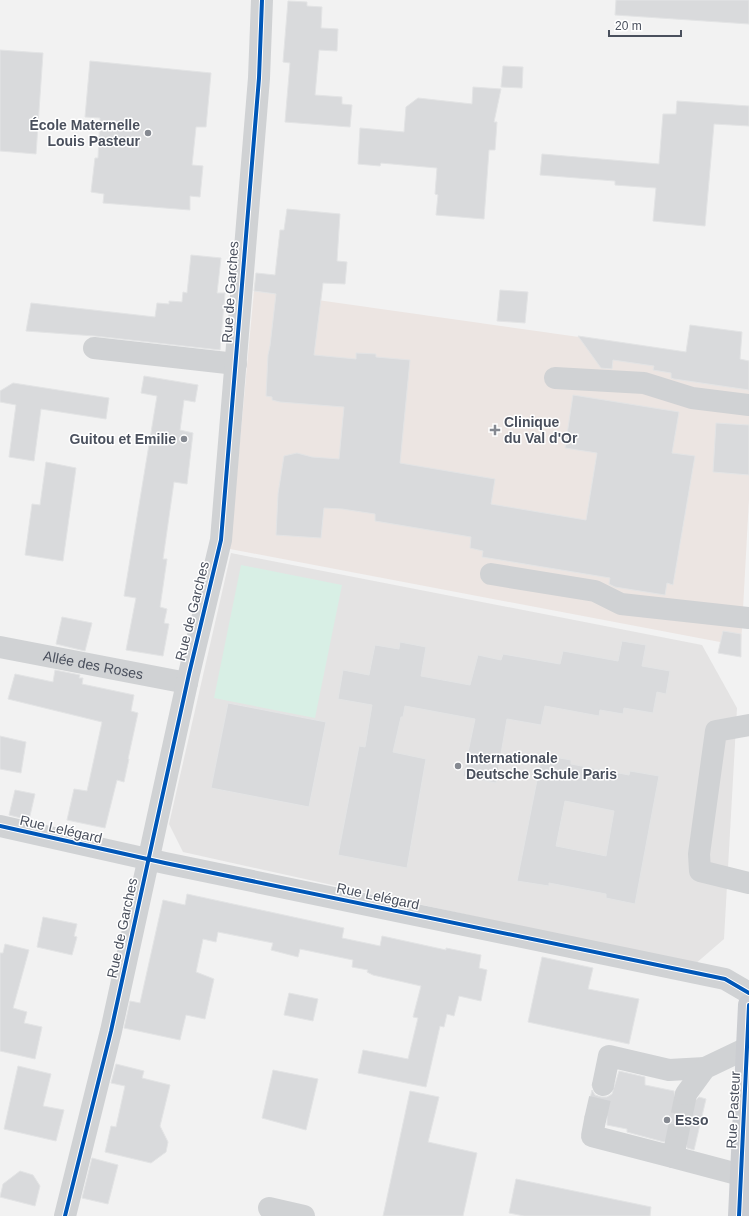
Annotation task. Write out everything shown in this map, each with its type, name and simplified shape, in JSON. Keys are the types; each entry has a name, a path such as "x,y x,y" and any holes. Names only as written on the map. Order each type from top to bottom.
{"main road":[{"name":"Rue Pasteur","path":"739,1216 749,1005"}],"street":[{"name":"Rue de Garches","path":"65,1216 109,1038 187,683 221,540 259,78 262,0"},
{"path":"94,348 236,364"},
{"path":"555,378 644,383 692,398 749,405"},
{"path":"491,574 596,591 621,604 749,618"},
{"name":"Allée des Roses","path":"0,647 187,683"},
{"path":"749,725 716,731 699,854 700,871 749,883"},
{"name":"Rue Lelégard","path":"0,826 148,859 725,979 749,993"},
{"path":"603,1085 609,1056 669,1070 705,1068 747,1048"},
{"path":"686,1094 705,1068"},
{"path":"596,1120 592,1136 674,1152 741,1175"},
{"path":"269,1208 304,1216"}],"shaded area":[{"name":"Clinique du Val d'Or","path":"254,291 749,361 749,499 741,646 230,549"},
{"name":"Internationale Deutsche Schule Paris","path":"231,553 702,645 737,708 724,939 694,965 183,852 169,824"}],"green space":[{"path":"241,565 342,585 315,718 214,698"}],"building":[{"path":"616,0 749,0 749,24 615,15"},
{"path":"288,1 307,2 307,6 322,7 321,28 338,29 337,51 319,50 315,95 342,97 342,104 352,105 350,127 285,122 290,63 283,62"},
{"path":"0,50 43,53 36,154 0,151"},
{"name":"École Maternelle Louis Pasteur","path":"90,61 211,73 206,127 196,127 192,165 203,166 200,197 190,196 190,210 103,203 104,194 91,192 95,158 98,158 100,118 85,117"},
{"path":"503,66 523,67 522,88 501,87"},
{"path":"473,87 501,89 494,122 497,122 495,150 489,150 484,219 436,215 438,195 435,194 437,168 381,163 380,166 358,164 360,128 404,132 406,107 418,98 472,104"},
{"path":"677,101 749,106 749,126 714,124 705,226 653,221 656,188 615,185 615,181 540,175 542,154 659,164 663,114 676,114"},
{"path":"287,209 340,214 337,261 347,262 345,284 323,283 314,355 356,359 356,353 376,354 376,357 410,360 400,463 495,479 491,504 586,520 597,453 565,448 573,395 679,412 672,453 695,456 673,585 667,583 665,595 615,587 609,584 610,578 482,557 483,551 470,548 471,537 375,521 375,514 324,508 321,538 276,535 278,494 284,456 297,453 312,457 339,459 344,407 280,402 272,400 272,397 266,396 268,355 276,294 254,291 256,273 275,275 280,230 284,230"},
{"path":"191,255 221,258 217,293 225,293 220,350 95,336 26,331 31,303 155,317 157,303 169,304 169,301 182,302 183,292 187,293"},
{"path":"500,290 528,292 525,323 497,321"},
{"path":"690,325 742,332 740,359 749,361 749,390 674,379 671,378 671,373 653,370 654,366 613,360 612,369 601,368 578,336 686,352"},
{"path":"144,376 198,385 195,402 184,400 180,430 193,433 187,484 174,482 163,559 167,559 160,607 167,609 164,623 169,624 163,656 126,650 136,598 124,596 157,396 141,393"},
{"path":"13,383 109,398 106,419 41,409 34,461 9,457 16,405 0,402 0,391"},
{"path":"716,423 749,425 749,475 713,472"},
{"path":"46,462 76,468 63,561 25,555 32,504 40,505"},
{"path":"62,617 92,623 85,651 56,644"},
{"path":"723,631 741,634 741,657 718,653"},
{"path":"622,641 646,645 642,666 670,671 666,694 657,692 653,713 624,708 623,714 600,710 599,716 545,706 541,725 507,719 496,783 463,776 475,719 405,706 393,752 426,759 407,868 338,855 359,746 365,747 372,705 338,699 343,670 369,675 375,645 399,649 400,642 426,647 421,676 470,685 478,655 501,660 503,654 560,664 563,651 618,661"},
{"path":"55,670 80,675 79,678 83,678 82,684 134,695 131,711 138,713 124,782 117,780 105,828 67,820 74,789 87,791 102,722 8,699 15,674 53,682"},
{"path":"228,703 326,722 309,807 211,788"},
{"path":"0,736 26,742 21,773 0,769"},
{"path":"542,755 571,760 571,764 629,775 630,771 659,776 635,904 606,898 606,894 549,883 549,886 517,881","holes":["565,801 614,811 606,856 556,846"]},
{"path":"15,790 35,794 29,820 9,815"},
{"path":"187,894 344,928 342,938 380,946 382,936 446,950 446,948 481,955 479,968 487,970 481,1001 459,996 454,1016 447,1014 444,1027 440,1026 426,1087 358,1073 363,1050 408,1059 418,1018 413,1017 421,986 373,975 367,972 368,970 352,967 353,960 300,949 298,957 271,950 273,943 218,932 216,942 203,939 196,972 214,979 205,1019 186,1015 180,1040 124,1028 130,1001 140,1003 163,900 185,905"},
{"path":"43,917 77,924 74,936 77,937 72,955 37,947"},
{"path":"5,944 29,950 13,1008 27,1012 24,1023 42,1027 35,1059 0,1051 0,953 3,953"},
{"path":"542,957 593,968 588,989 639,999 629,1044 528,1022"},
{"path":"289,993 318,999 313,1021 284,1015"},
{"path":"116,1064 144,1071 142,1078 170,1085 160,1126 168,1142 166,1152 151,1163 105,1152 111,1126 116,1127 125,1086 111,1083"},
{"path":"18,1066 51,1074 43,1106 64,1110 56,1141 4,1129"},
{"path":"273,1070 318,1079 306,1130 262,1118"},
{"path":"619,1071 645,1077 645,1085 674,1091 675,1099 678,1104 684,1106 691,1105 699,1097 706,1099 694,1150 687,1148 684,1138 678,1135 671,1135 664,1142 627,1132 627,1129 607,1125 607,1116 603,1110 597,1108 587,1111 592,1090 595,1095 601,1097 607,1097 612,1094"},
{"path":"410,1091 439,1097 428,1142 477,1153 463,1216 383,1216"},
{"path":"92,1158 118,1165 108,1204 82,1198"},
{"path":"20,1171 33,1175 40,1186 35,1206 0,1197 3,1184"},
{"path":"516,1179 651,1207 650,1216 524,1216 509,1213"}],"tunnel":[{"path":"595,1120 603,1085"},
{"path":"675,1147 686,1094"}],"cycle path":[{"path":"65,1216 111,1031 189,674 221,540 259,78 262,0"},
{"path":"0,826 165,863 725,979 749,993"},
{"path":"739,1216 749,1005"}],"place":[{"name":"École Maternelle Louis Pasteur","path":"148,133"},
{"name":"Clinique du Val d'Or","path":"495,430"},
{"name":"Guitou et Emilie","path":"184,439"},
{"name":"Internationale Deutsche Schule Paris","path":"458,766"},
{"name":"Esso","path":"667,1120"}]}
